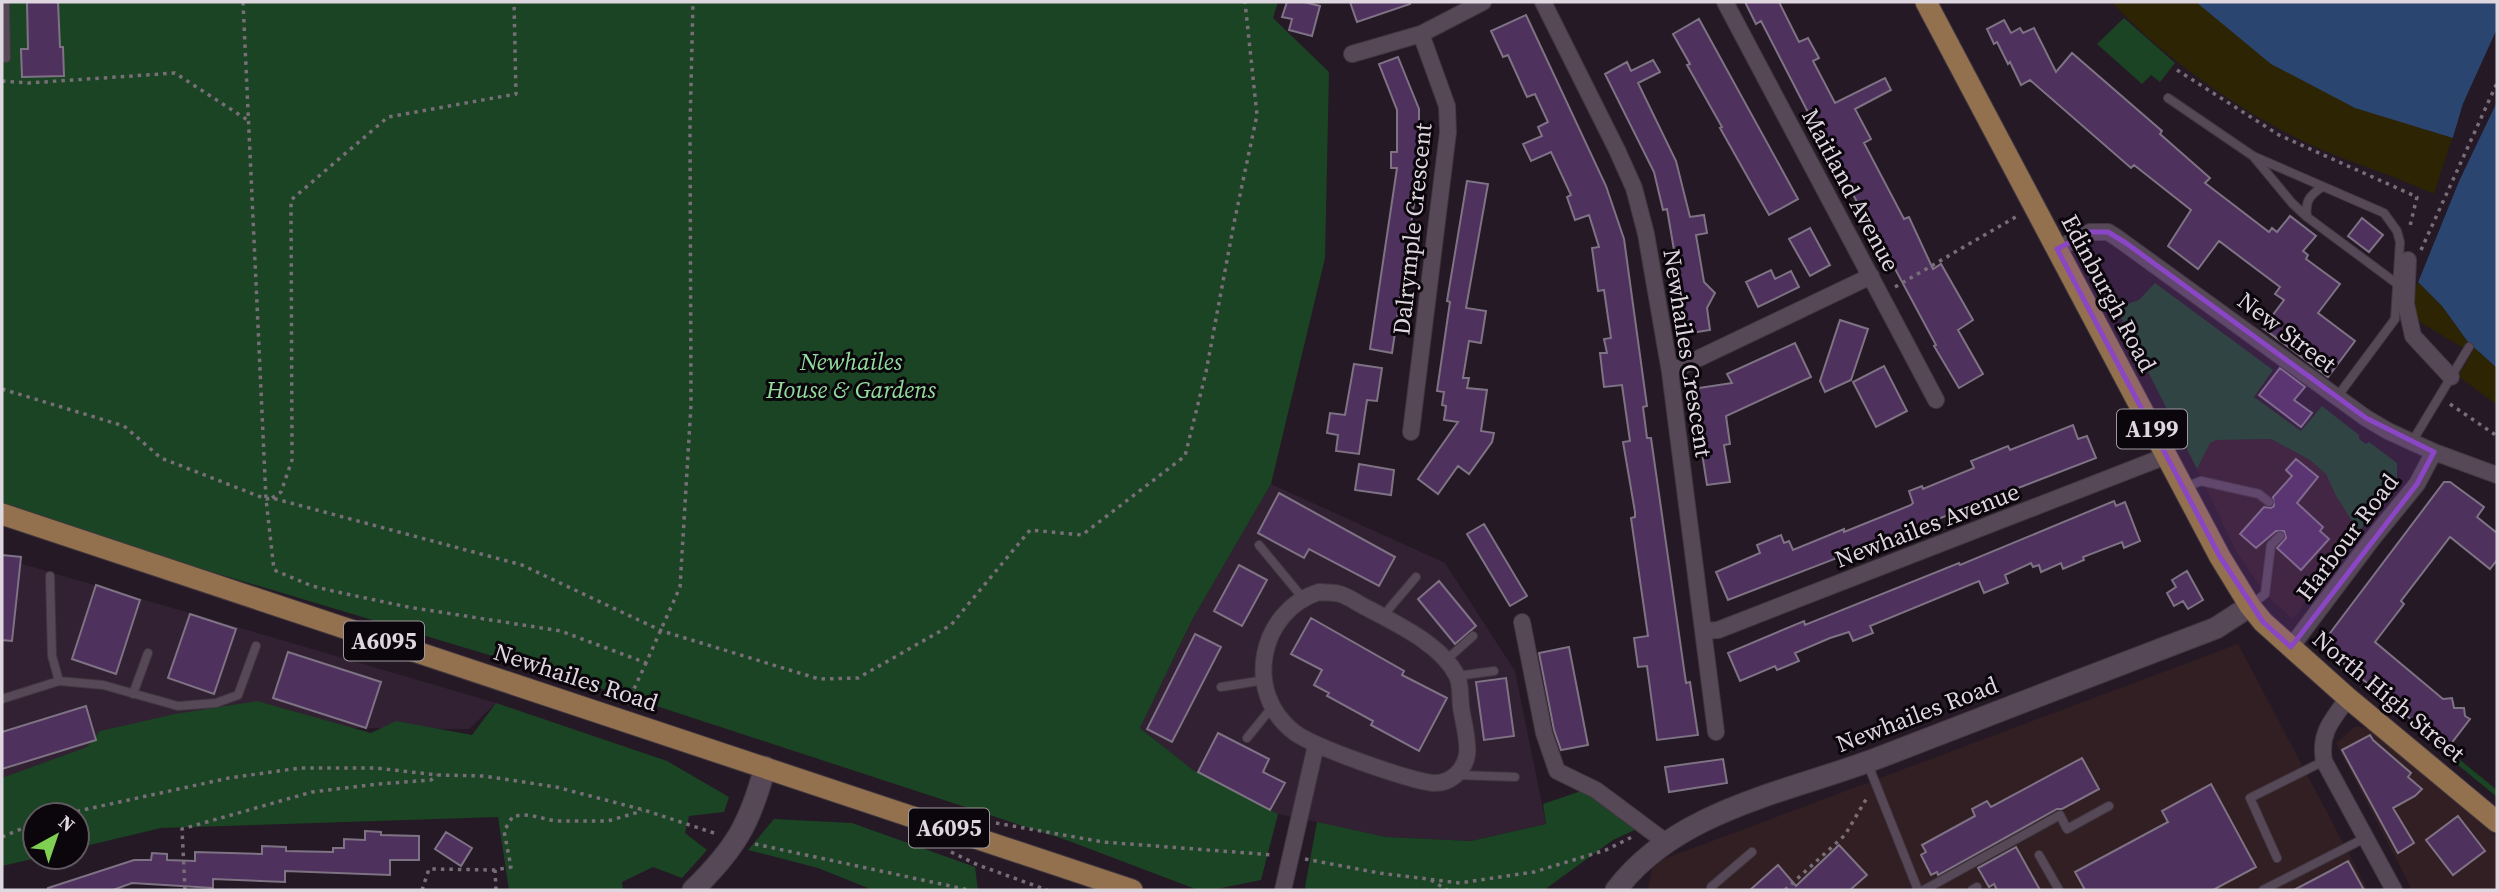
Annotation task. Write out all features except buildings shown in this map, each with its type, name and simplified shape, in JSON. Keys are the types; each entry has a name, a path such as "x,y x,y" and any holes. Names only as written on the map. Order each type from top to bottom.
{"main road":[{"name":"Edinburgh Road","path":"1926,2 2220,557 2250,606"},
{"name":"Newhailes Road","path":"2,514 1132,890"},
{"name":"North High Street","path":"2250,606 2263,622 2348,698 2497,822"},
{"name":"Newhailes Road","path":"1616,890 1629,872 1667,843 1732,808 1867,762 2216,628 2250,606"},
{"path":"693,890 718,867 738,840 757,800 765,767"}],"street":[{"path":"1352,54 1421,34 1483,2"},
{"name":"Newhailes Crescent","path":"1543,2 1618,150 1634,188 1646,234 1670,372 1716,732"},
{"name":"Maitland Avenue","path":"1725,2 1936,400"},
{"name":"Dalrymple Crescent","path":"1411,432 1448,132 1447,106 1421,34"},
{"name":"New Street","path":"2057,249 2090,232 2108,232 2388,431 2434,452 2497,475"},
{"path":"2408,260 2406,304 2413,336 2451,377"},
{"path":"1670,372 1871,276"},
{"name":"Harbour Road","path":"2291,647 2417,484 2434,452"},
{"name":"Newhailes Avenue","path":"1704,631 1718,630 2166,456"},
{"path":"1319,592 1340,594 1382,617 1411,631 1436,650 1457,676 1467,756 1457,775 1449,781 1434,783 1411,778 1316,745 1294,733 1278,717 1265,687 1264,649 1273,627 1302,597 1319,592"},
{"path":"1522,622 1544,733 1557,771 1596,790 1667,843"},
{"path":"2348,698 2326,730 2321,745 2324,761 2394,890"},
{"path":"1283,890 1316,745"}],"lane":[{"path":"2,58 6,58 5,2"},
{"path":"2168,98 2253,156 2384,213 2397,232 2401,253 2396,283 2398,299 2395,319 2337,397"},
{"path":"2253,156 2307,217 2396,283"},
{"path":"2307,217 2305,204 2310,195 2322,187"},
{"path":"2412,442 2469,347"},
{"path":"2183,488 2201,481 2259,494 2269,502"},
{"path":"2250,606 2265,594 2271,545 2280,536"},
{"path":"1259,545 1302,597"},
{"path":"50,576 52,656 59,681"},
{"path":"1382,617 1416,577"},
{"path":"1445,661 1473,636"},
{"path":"2,699 59,681 103,685 178,706 216,703 238,695 256,646"},
{"path":"133,694 148,653"},
{"path":"1457,676 1494,671"},
{"path":"1221,687 1265,680"},
{"path":"1247,738 1273,706"},
{"path":"2277,858 2250,798 2324,761"},
{"path":"1867,762 1918,890"},
{"path":"1457,775 1516,777"},
{"path":"1924,890 2060,815 2067,829 2109,806"},
{"path":"2263,890 2365,838"},
{"path":"1711,890 1711,887 1752,852"},
{"path":"2039,855 2059,890"}],"path":[{"path":"243,2 266,499 274,570 312,586 337,592 408,607 561,631 646,663"},
{"path":"2,389 124,426 161,458 266,499 281,492 292,460 291,200 388,117 516,94 514,2"},
{"path":"621,719 680,587 691,405 692,2"},
{"path":"272,498 522,565 662,631 819,679 858,678 951,625 1030,530 1082,535 1185,456 1206,372 1257,115 1245,2"},
{"path":"2177,70 2279,135 2417,197 2408,234 2408,260 2417,258 2497,83"},
{"path":"2,80 29,83 175,74 249,121"},
{"path":"1881,295 2034,206"},
{"path":"2432,408 2450,404 2497,436"},
{"path":"91,808 188,786 300,768 376,768 437,775 484,776 532,783 645,810 738,840 969,890"},
{"path":"185,890 182,829 312,792 431,780 437,775"},
{"path":"1785,890 1845,835 1864,801 1877,785"},
{"path":"422,890 429,869 495,870 511,867 504,831 513,816 529,815 555,821 608,821 645,810"},
{"path":"2,837 21,829"},
{"path":"495,870 496,890"},
{"path":"1429,879 1447,890"}],"highlighted area":[{"path":"2090,232 2108,232 2126,243 2366,418 2434,452 2417,484 2291,647 2263,622 2220,557 2057,249"}],"shaded area":[{"path":"2271,439 2310,460 2326,474 2336,496 2359,532 2293,619 2265,594 2236,551 2197,469 2210,443 2216,440"},
{"path":"1271,484 1445,563 1515,671 1546,824 1471,841 1386,837 1278,814 1193,770 1140,728 1192,620"},
{"path":"2,558 496,703 469,729 225,727 2,787"},
{"path":"2238,644 2368,890 1648,890 1653,863"},
{"path":"2356,726 2371,729 2497,837 2497,890 2412,890 2336,743"}],"green space":[{"name":"Newhailes House & Gardens","path":"2,2 1278,2 1273,18 1329,72 1325,258 1271,484 1192,620 1140,728 1193,770 1278,814 1261,880 1212,890 1198,890 1069,841 629,697 2,509"},
{"path":"2124,18 2175,63 2160,82 2151,75 2142,84 2097,44"},
{"path":"2155,283 2273,370 2254,397 2301,431 2322,406 2359,435 2359,439 2366,444 2369,442 2397,463 2397,479 2359,532 2336,496 2326,474 2310,460 2271,439 2216,440 2210,443 2197,469 2116,308 2139,300"},
{"path":"257,701 371,733 396,721 472,735 496,703 667,761 729,797 724,812 689,816 685,833 707,850 682,878 653,867 622,882 623,890 509,890 498,817 161,828 91,845 91,801 21,801 21,862 2,866 2,778 87,747 100,731 175,714"},
{"path":"2433,738 2497,790 2497,797 2430,742"},
{"path":"1587,789 1639,828 1613,840 1544,890 1308,890 1305,887 1317,822 1386,837 1471,841 1546,824 1543,804"},
{"path":"774,819 852,823 975,867 978,890 873,890 818,868 748,850"}],"sand":[{"path":"2112,2 2497,2 2497,29 2463,104 2434,194 2320,149 2265,121 2182,65 2132,23"},
{"path":"2418,282 2442,306 2468,342 2497,368 2497,405 2458,376 2472,353 2423,324 2413,315 2413,292"}],"water":[{"path":"2196,2 2497,2 2497,29 2463,104 2453,138 2355,108 2271,64"},
{"path":"2497,102 2497,368 2468,342 2442,306 2418,282 2459,181"}],"pier":[{"path":"2497,29 2497,37 2467,105 2457,139 2452,141 2463,104"},
{"path":"2497,98 2459,181 2418,282 2417,277 2456,180"}]}
